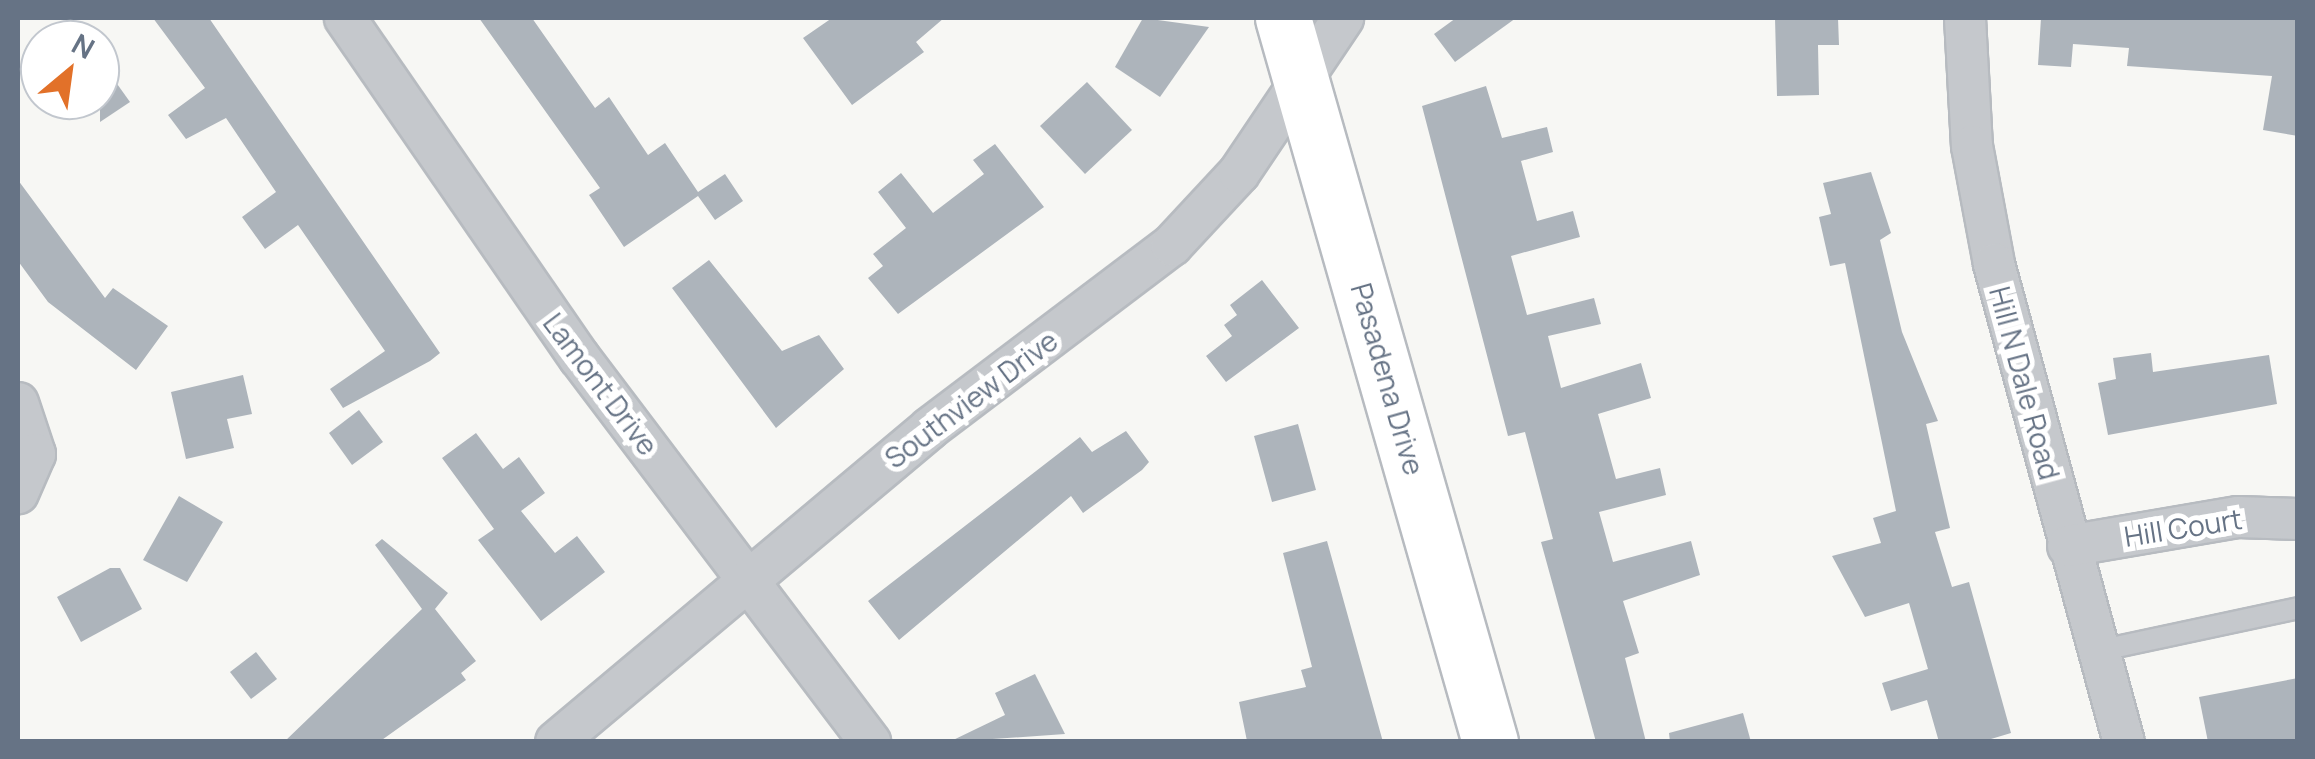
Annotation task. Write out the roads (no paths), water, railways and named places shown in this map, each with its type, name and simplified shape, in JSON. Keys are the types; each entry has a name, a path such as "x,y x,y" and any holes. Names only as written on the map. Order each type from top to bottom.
{"street":[{"name":"Lamont Drive","path":"345,18 579,357 870,742"},
{"name":"Pasadena Drive","path":"1283,18 1490,742"},
{"name":"Southview Drive","path":"556,742 930,428 1172,245 1301,84 1343,18"},
{"name":"Hill N Dale Road","path":"1965,18 1972,146 1994,264 2124,742"},
{"path":"18,403 34,454 18,493"},
{"name":"Hill Court","path":"2068,546 2238,517 2298,519"}],"lane":[{"path":"2098,651 2298,608"}]}
